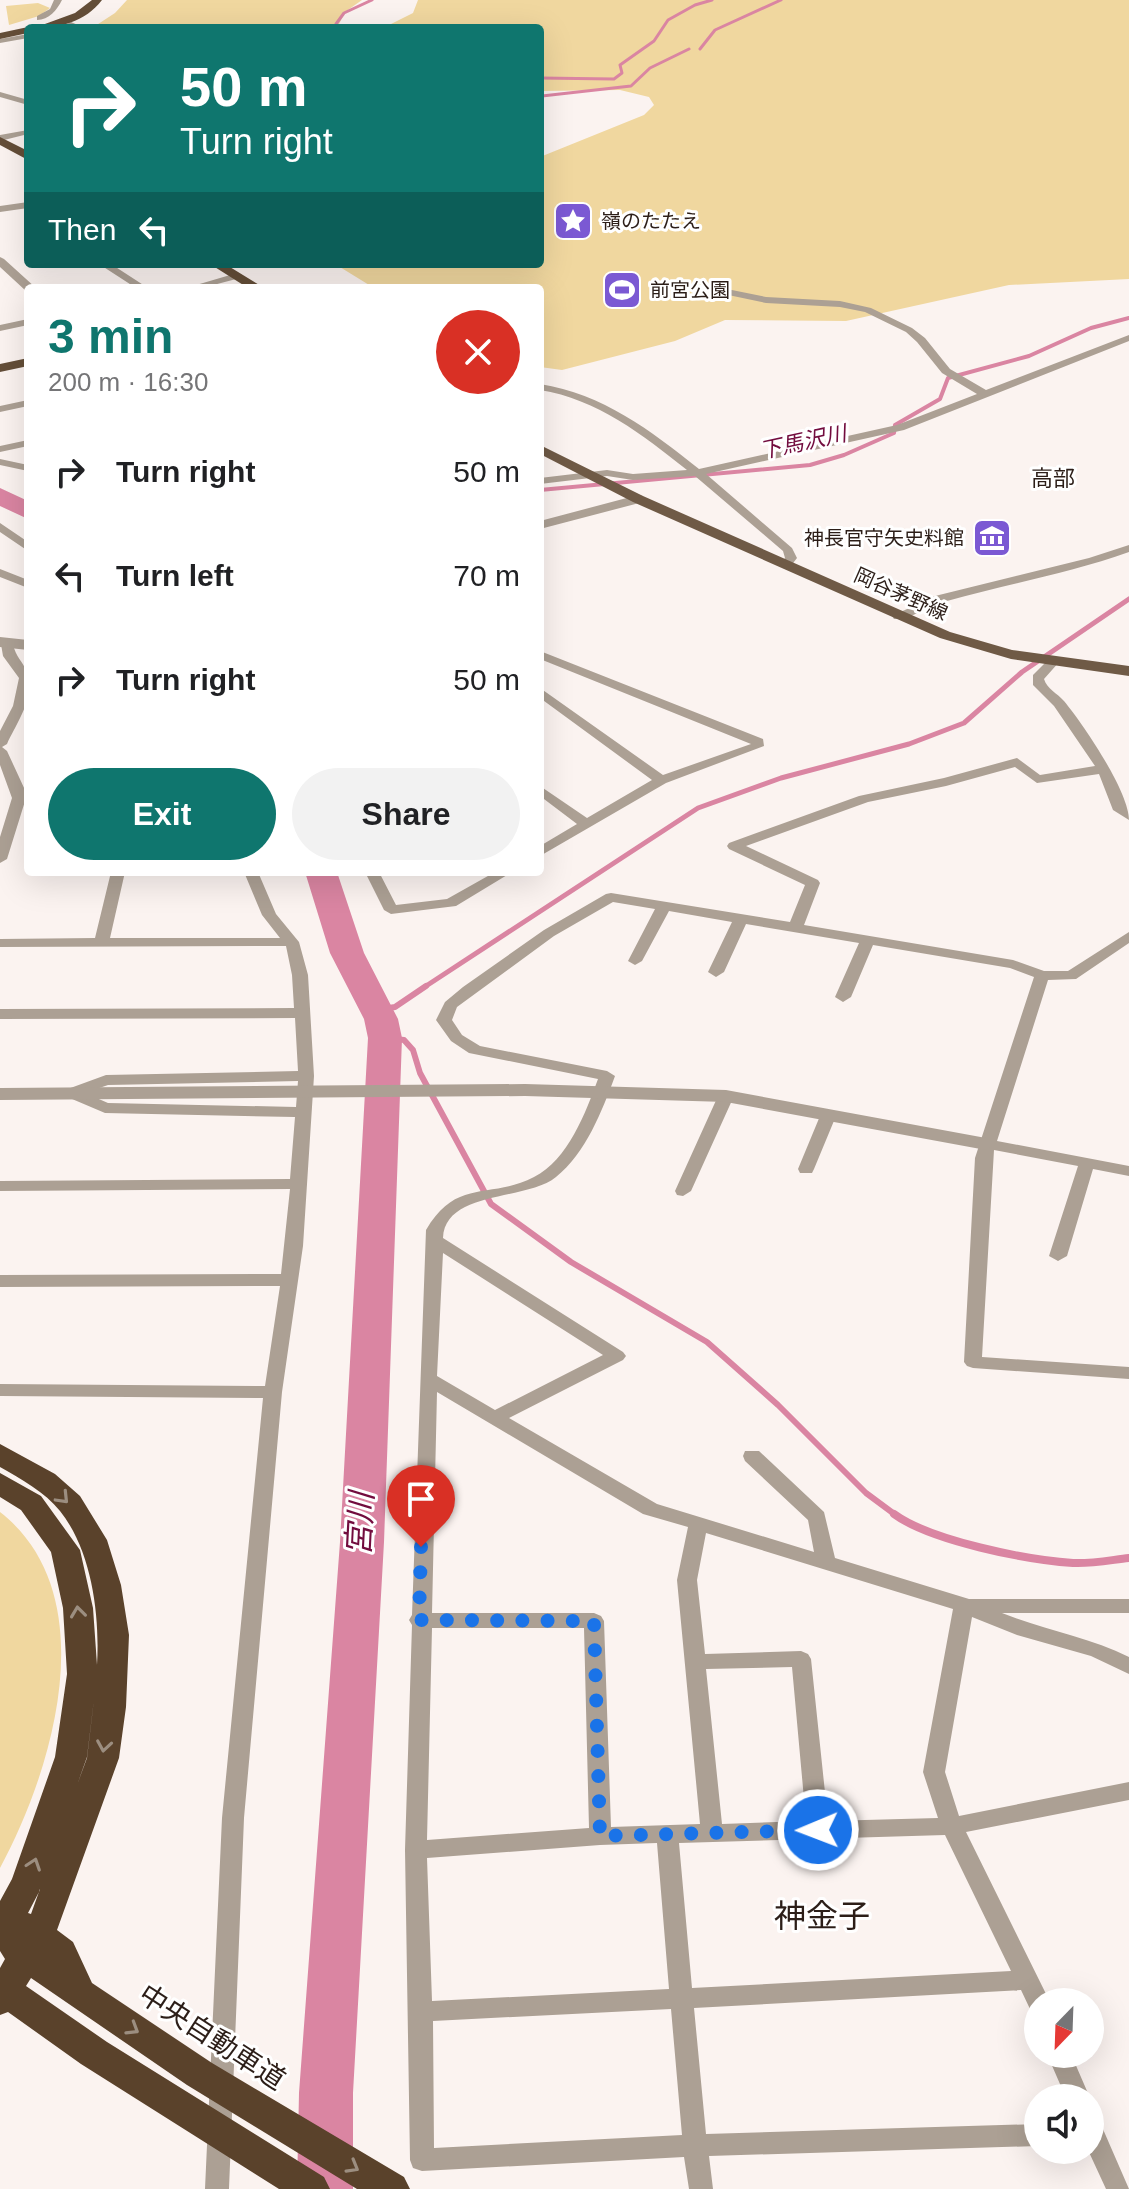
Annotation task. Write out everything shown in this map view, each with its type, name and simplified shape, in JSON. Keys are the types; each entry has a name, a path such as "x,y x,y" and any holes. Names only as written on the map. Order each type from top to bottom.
{"highway":[{"path":"52,24 74,17 93,6 97,0"},
{"path":"0,38 24,31"},
{"path":"0,139 24,154"},
{"path":"223,268 250,284"},
{"path":"0,368 24,363"},
{"path":"0,1454 45,1481 70,1503 92,1540 106,1585 114,1635 110,1707 103,1758 47,1917 0,2000"},
{"path":"0,1483 31,1503 65,1550 78,1608 82,1674 71,1757 28,1880 0,1935"},
{"path":"0,1908 61,1952 79,1995"},
{"name":"中央自動車道","path":"0,1935 79,1995 289,2131 391,2189"},
{"path":"0,1987 107,2062 311,2189"}],"main road":[{"name":"岡谷茅野線","path":"544,451 638,499 898,616 959,640 1045,660 1129,671"}],"street":[{"path":"49,19 40,18 53,10 58,0"},
{"path":"0,38 24,36"},
{"path":"0,94 24,102"},
{"path":"0,139 24,133"},
{"path":"5,208 24,216"},
{"path":"0,261 26,284"},
{"path":"110,268 136,284"},
{"path":"206,284 237,276"},
{"path":"717,290 766,300 840,304 868,310 909,330 956,376 985,394"},
{"path":"0,328 24,325"},
{"path":"544,481 598,478 607,473 633,477 703,475 896,428 1129,338"},
{"path":"1112,345 1129,349"},
{"path":"544,388 568,391 603,409 640,430 703,475 788,550 791,558 786,565"},
{"path":"0,409 24,404"},
{"path":"0,449 24,444"},
{"path":"0,462 24,467"},
{"path":"544,524 638,499"},
{"path":"0,526 24,545"},
{"path":"898,616 939,599 1093,561 1129,548"},
{"path":"0,573 24,582"},
{"path":"24,645 4,643 24,677"},
{"path":"544,656 758,742 757,746 661,780 544,850"},
{"path":"1045,660 1037,678 1039,685 1059,703 1104,769 1120,810 1129,816"},
{"path":"544,667 559,662"},
{"path":"0,744 19,706 24,683"},
{"path":"544,695 661,780"},
{"path":"0,751 22,792 0,859"},
{"path":"795,929 813,883 734,846 864,799 946,782 1017,762 1037,779 1104,769"},
{"path":"0,802 22,792"},
{"path":"544,793 587,825"},
{"path":"13,822 24,820"},
{"path":"101,943 117,876"},
{"path":"217,2189 233,1818 273,1392 298,1184 306,1076 300,975 292,942 269,915 253,876"},
{"path":"374,876 391,910 451,903 498,876"},
{"path":"1024,2135 695,2145 422,2160 416,1850 419,1620 435,1230 445,1209 467,1199 506,1192 542,1180 562,1165 607,1076 475,1050 456,1038 444,1020 450,1005 468,990 549,933 611,897 1013,964 1042,975 1071,976 1129,936"},
{"path":"635,961 664,906"},
{"path":"716,972 740,920"},
{"path":"843,997 867,941"},
{"path":"0,943 292,942"},
{"path":"1042,975 986,1144 973,1362 1129,1373"},
{"path":"0,1014 302,1013"},
{"path":"71,1093 106,1080 306,1076"},
{"path":"0,1094 602,1090 726,1096 1129,1171"},
{"path":"71,1093 105,1108 303,1112"},
{"path":"683,1191 726,1096"},
{"path":"806,1169 828,1116"},
{"path":"1058,1256 1087,1163"},
{"path":"0,1186 298,1184"},
{"path":"435,1240 617,1356 494,1418"},
{"path":"0,1281 288,1280"},
{"path":"428,1379 650,1509 964,1605 1024,1630 1097,1650 1129,1666"},
{"path":"0,1390 273,1392"},
{"path":"752,1456 817,1517 826,1563"},
{"path":"698,1524 687,1580 712,1833"},
{"path":"964,1605 1129,1606"},
{"path":"964,1605 934,1772 952,1826 1032,1988"},
{"path":"419,1620 594,1621 600,1836"},
{"path":"695,1662 801,1659 818,1830"},
{"path":"416,1850 600,1836 952,1826 1129,1791"},
{"path":"667,1834 701,2189"},
{"path":"421,2012 681,2001 1029,1980"},
{"path":"1104,2159 1118,2189"}],"shaded area":[{"path":"127,0 362,0 345,12 339,24 98,24"},
{"path":"418,0 1129,0 1129,279 1009,285 846,321 725,320 675,341 562,370 544,368 544,284 368,284 342,268 544,268 544,155 644,115 654,105 649,97 620,90 544,91 544,24 391,24 413,13"},
{"path":"38,3 50,8 39,16 9,25 6,6"},
{"path":"0,1512 33,1547 52,1589 61,1635 60,1684 51,1734 20,1828 0,1868"}],"waterway":[{"path":"336,24 344,13 372,0"},
{"path":"544,78 614,79 622,73 620,65 654,41 668,20 695,5 712,0"},
{"path":"700,49 715,30 781,0"},
{"path":"544,96 631,86 650,68 689,49"},
{"name":"下馬沢川","path":"544,490 810,465 844,455 894,433 895,425 940,399 948,378 1029,356 1091,328 1129,318"},
{"name":"宮川","path":"0,496 24,509"},
{"path":"424,987 698,808 781,778 909,744 964,723 1022,672 1129,599"},
{"name":"宮川","path":"322,876 347,953 381,1019 385,1038 362,1542 326,2093 325,2189"},
{"path":"377,1010 395,1007 424,987"},
{"path":"385,1038 404,1040 413,1050 420,1073 491,1204 571,1262 707,1342 778,1405 866,1493 896,1515"},
{"path":"896,1515 910,1524 955,1541 1031,1558 1073,1563 1129,1558"}],"place":[{"name":"嶺のたたえ","path":"573,221"},
{"name":"前宮公園","path":"622,290"},
{"name":"神長官守矢史料館","path":"992,538"}],"district":[{"name":"高部","path":"1053,478"},
{"name":"神金子","path":"822,1916"}],"route":[{"path":"421,1547 419,1620 594,1621 600,1836 818,1830"}]}
